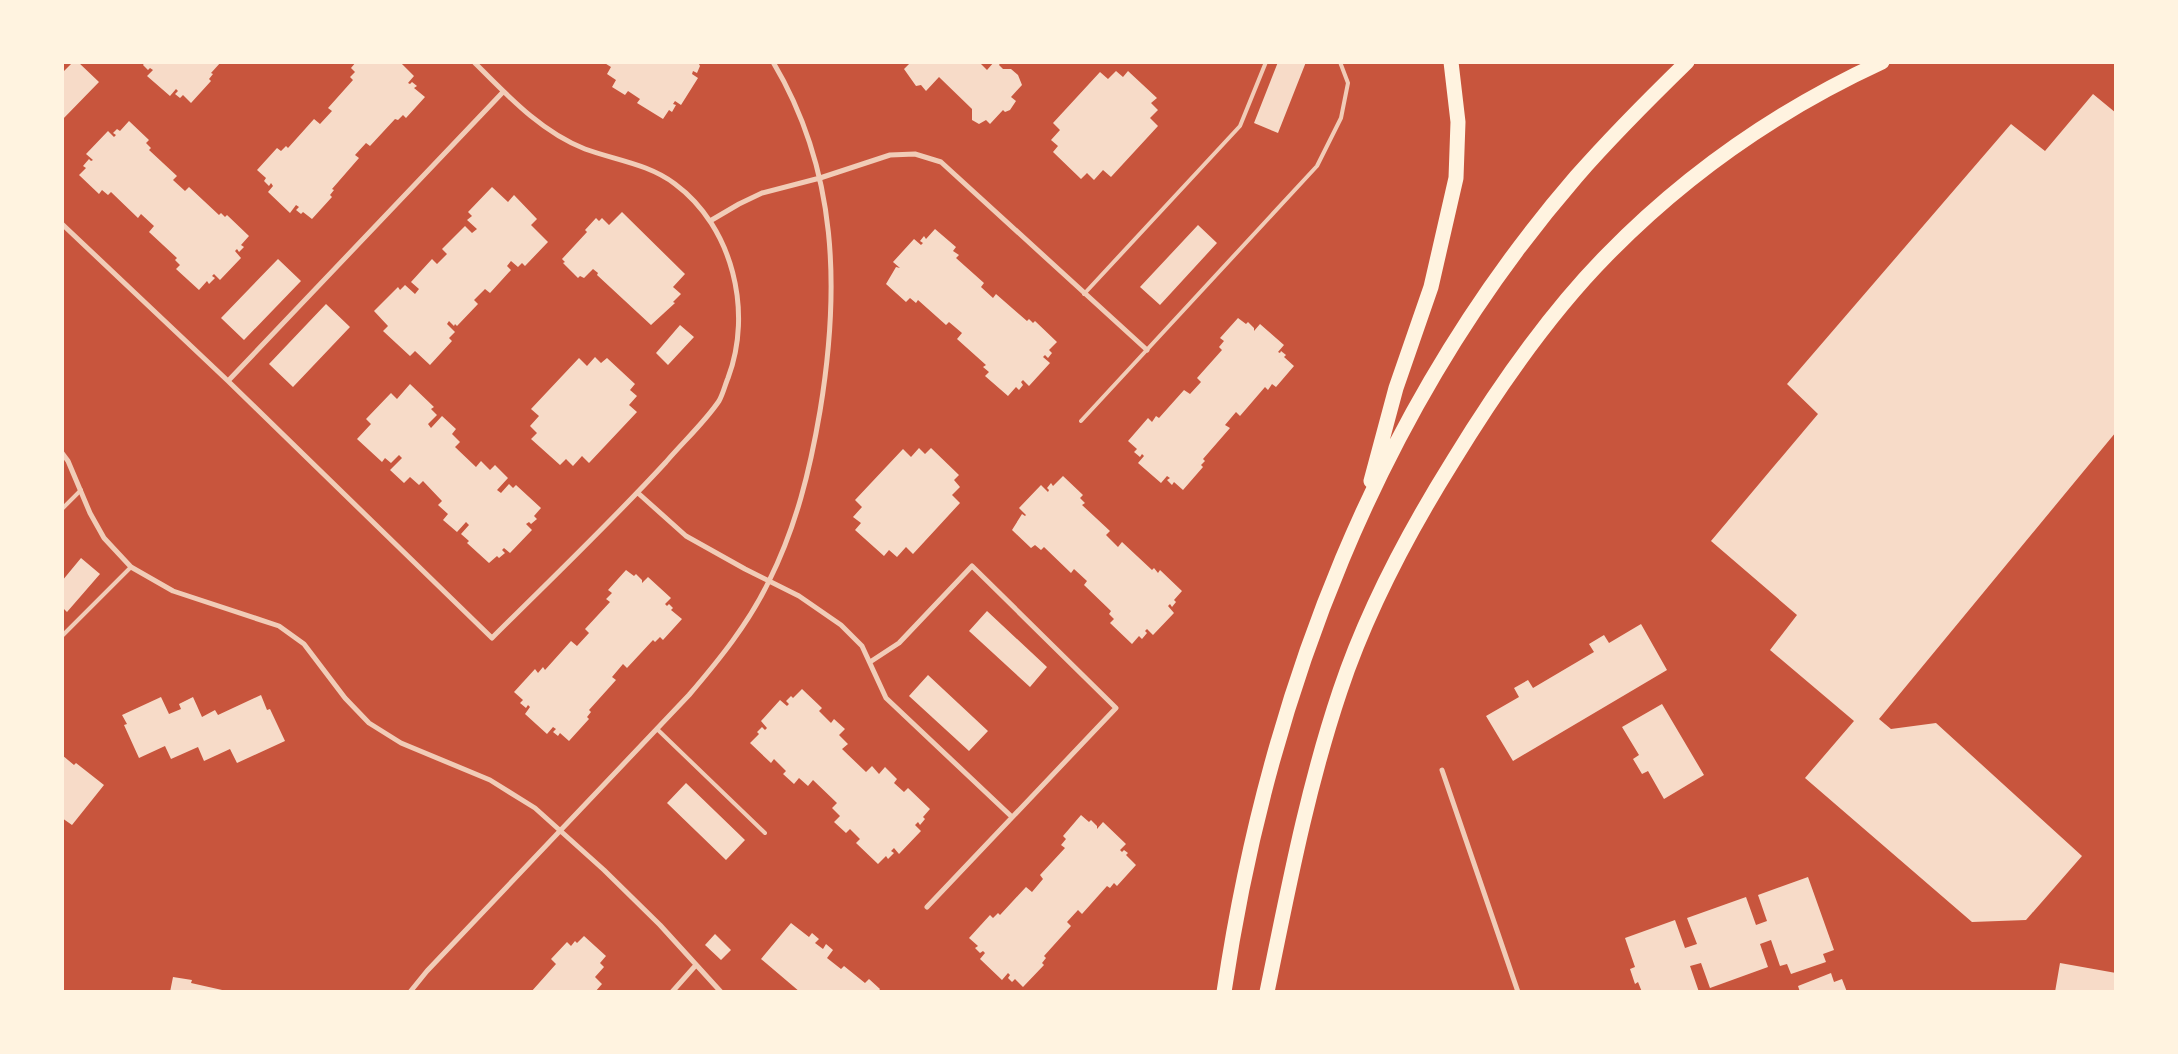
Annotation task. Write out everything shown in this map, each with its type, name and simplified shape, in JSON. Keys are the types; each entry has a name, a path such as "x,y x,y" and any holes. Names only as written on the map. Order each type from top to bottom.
{"highway":[{"path":"1362,514 1396,388 1431,287 1456,178 1458,122 1451,62"},
{"path":"1224,992 1247,861 1276,748 1299,670 1329,588 1362,514 1424,392 1476,310 1509,263 1576,178 1641,107 1687,62"},
{"path":"1267,992 1305,808 1340,689 1386,577 1429,499 1476,423 1546,325 1605,257 1664,201 1738,144 1797,106 1882,62"}],"street":[{"path":"62,224 228,381 492,638 638,493 699,426 720,399 734,361 739,322 736,286 721,240 710,221 695,202 656,172 585,149 562,138 538,122 474,62"},
{"path":"410,992 560,830 657,730 718,660 748,620 770,580 795,520 814,449 826,372 831,322 831,238 812,146 783,78 773,62"},
{"path":"228,381 504,92"},
{"path":"710,221 762,193 820,178 890,155 914,154 941,162 1147,350"},
{"path":"62,453 104,538 131,567 173,591 279,626 304,644 345,698 369,723 401,743 490,780 535,808 660,925 721,992"},
{"path":"638,493 686,536 799,596 841,625 862,646 886,698 1012,817"},
{"path":"870,662 899,643 972,566 1116,708 927,907"},
{"path":"1442,770 1518,992"},
{"path":"672,992 696,964"}],"lane":[{"path":"1084,294 1240,126 1266,62"},
{"path":"1081,421 1317,166 1341,118 1348,83 1340,62"},
{"path":"62,509 81,490"},
{"path":"62,636 131,567"},
{"path":"657,730 765,833"}],"building":[{"path":"73,62 78,62 99,82 62,120 62,73"},
{"path":"145,62 221,62 211,73 213,74 209,79 211,81 191,103 183,95 180,98 175,94 178,91 176,89 170,96 147,76 153,70 150,68 148,70 143,65"},
{"path":"356,62 400,62 414,76 408,83 412,82 417,86 414,88 425,97 406,118 403,115 398,120 395,119 370,146 366,143 355,155 359,158 332,189 334,190 330,195 332,197 312,219 303,212 301,214 296,210 299,207 296,205 290,213 268,192 273,186 271,183 269,186 264,181 266,178 257,170 277,148 281,151 286,146 288,148 314,119 320,124 332,111 328,108 353,80 350,77 355,72 351,68"},
{"path":"603,62 698,62 700,66 697,73 693,71 692,74 698,78 681,105 675,101 673,104 676,105 672,112 669,110 663,119 637,103 640,99 628,91 625,95 612,87 616,80 607,74 611,67"},
{"path":"911,62 979,62 987,70 994,62 1001,62 999,65 1003,69 1011,69 1018,75 1022,85 1011,97 1016,101 1010,110 1005,112 1003,110 990,124 986,120 979,124 972,120 972,109 939,77 926,91 921,85 916,86 904,69"},
{"path":"1278,62 1306,62 1278,133 1254,123"},
{"path":"1116,71 1123,77 1128,71 1157,98 1151,103 1158,110 1150,118 1158,126 1111,177 1103,170 1094,180 1087,173 1081,179 1053,152 1058,146 1051,140 1060,130 1053,123 1100,72 1108,79"},
{"path":"2093,94 2116,113 2116,432 1879,719 1891,729 1936,723 2082,856 2026,920 1972,922 1805,778 1854,721 1770,650 1797,615 1711,541 1818,414 1787,384 2011,124 2045,151"},
{"path":"129,121 149,140 146,143 151,148 149,150 177,176 173,180 185,191 189,187 219,215 221,213 225,217 227,215 249,236 241,245 244,247 239,252 237,249 235,251 241,258 220,280 214,274 212,276 215,278 209,284 207,281 199,290 176,269 180,265 175,260 177,258 149,232 154,226 141,214 138,218 111,192 108,195 102,190 99,194 79,175 86,168 83,166 89,159 93,160 86,154 108,131 114,137 116,135 113,133 117,129 120,131"},
{"path":"492,187 508,202 514,195 537,219 531,225 548,242 525,266 522,263 518,267 511,261 507,266 511,270 490,293 485,289 474,300 478,304 457,326 455,324 454,326 449,321 447,324 455,332 449,338 452,341 430,365 415,351 410,356 383,331 388,326 374,311 398,287 400,290 405,285 415,294 419,289 411,282 432,259 437,264 447,254 442,249 465,226 472,233 477,229 467,220 472,216 468,212"},
{"path":"622,212 685,274 673,287 681,294 673,302 675,303 651,325 597,275 598,273 593,269 584,278 580,276 578,278 563,263 565,262 562,259 587,232 585,230 596,218 599,221 602,218 609,225"},
{"path":"1198,225 1217,243 1160,305 1140,287"},
{"path":"935,229 956,247 953,251 959,255 956,258 984,283 981,287 993,298 996,294 1027,321 1029,319 1033,323 1035,321 1057,342 1049,350 1052,353 1048,358 1045,355 1043,357 1050,363 1029,386 1023,380 1021,382 1023,385 1019,390 1016,387 1008,396 985,376 989,372 983,367 986,365 957,339 962,333 949,322 946,325 918,300 916,303 910,298 906,302 886,284 896,267 900,268 893,262 914,239 921,245 923,243 920,241 924,236 926,239"},
{"path":"278,259 301,281 244,340 221,318"},
{"path":"326,304 350,327 293,387 269,364"},
{"path":"1238,318 1246,324 1248,322 1254,328 1254,331 1260,324 1284,345 1278,352 1280,353 1281,351 1286,355 1284,357 1294,366 1276,387 1272,384 1268,390 1265,387 1240,416 1236,412 1225,425 1230,428 1203,459 1205,461 1201,465 1203,467 1183,490 1174,482 1172,485 1167,480 1170,478 1167,476 1161,483 1138,463 1144,456 1142,454 1140,457 1134,452 1137,449 1128,441 1148,418 1152,422 1156,416 1159,418 1184,390 1190,394 1201,382 1197,378 1222,350 1219,347 1224,341 1220,338"},
{"path":"680,325 694,337 668,365 656,353"},
{"path":"595,357 601,363 607,358 635,384 630,390 637,396 629,405 637,412 589,463 582,456 573,466 566,459 560,465 531,439 537,433 530,426 539,416 531,409 579,358 587,366"},
{"path":"410,384 434,407 431,409 437,415 428,424 431,428 442,416 456,429 452,434 460,442 455,447 476,467 481,461 490,470 495,465 508,478 497,490 501,493 509,484 513,488 516,485 541,508 534,516 537,519 531,524 529,522 526,524 532,530 510,553 504,548 502,550 505,553 499,558 497,556 489,563 467,543 469,541 461,534 469,525 466,522 457,532 443,520 448,514 438,505 442,501 423,481 419,485 410,477 404,483 390,470 402,458 399,455 391,463 385,458 382,462 357,439 371,424 366,419 391,393 397,399"},
{"path":"919,448 925,454 931,448 959,475 954,480 960,487 952,495 960,503 913,554 906,547 897,557 889,550 884,556 855,530 861,523 853,517 862,507 855,500 903,449 911,457"},
{"path":"1063,476 1083,495 1080,498 1085,503 1082,505 1110,531 1106,535 1118,547 1122,542 1152,570 1154,568 1158,573 1160,570 1182,591 1174,600 1176,602 1172,607 1170,604 1168,606 1174,613 1153,635 1147,629 1145,631 1147,633 1142,639 1139,636 1132,644 1110,623 1114,619 1109,614 1111,611 1084,585 1087,581 1074,569 1071,573 1044,547 1041,550 1035,545 1031,548 1012,530 1022,514 1026,515 1019,508 1041,485 1048,492 1047,488 1051,483 1053,486"},
{"path":"81,558 100,574 67,612 62,607 62,581"},
{"path":"626,570 634,576 636,574 642,580 642,583 648,577 671,598 665,604 667,606 669,604 673,608 671,610 682,619 663,640 660,637 655,642 653,640 627,668 623,664 612,677 616,680 589,710 591,712 587,717 589,719 569,741 560,733 558,736 553,732 556,729 553,727 547,734 525,714 530,707 528,705 526,708 520,703 523,700 514,692 535,669 538,673 543,667 545,670 571,641 577,646 589,633 585,629 610,602 606,599 612,593 608,590"},
{"path":"987,611 1047,667 1030,687 969,631"},
{"path":"1641,624 1667,670 1513,761 1486,716 1519,697 1514,688 1528,680 1533,688 1594,652 1589,644 1604,635 1609,643"},
{"path":"928,675 988,731 969,751 909,696"},
{"path":"802,689 822,708 819,711 831,723 834,719 845,729 839,735 848,744 842,749 866,772 872,766 879,774 885,767 897,779 894,783 904,792 908,788 930,809 923,817 925,819 920,825 918,822 915,825 921,831 899,854 894,848 891,851 894,853 888,859 886,856 878,864 856,843 860,839 850,829 846,833 834,822 840,816 832,808 837,803 813,780 808,786 799,778 794,784 783,774 786,771 774,759 771,763 750,743 759,734 757,732 762,727 765,730 767,728 761,721 780,700 787,706 789,704 786,701 791,696 793,698"},
{"path":"261,695 267,710 270,709 285,741 237,763 230,749 204,761 198,747 171,759 165,746 139,758 124,725 127,724 122,715 161,697 169,714 181,709 179,704 193,697 202,717 215,710 218,715"},
{"path":"1662,704 1704,775 1664,799 1648,771 1642,774 1633,759 1639,755 1622,727"},
{"path":"62,755 74,765 76,763 104,785 72,825 62,818"},
{"path":"686,783 745,840 726,860 667,803"},
{"path":"1081,815 1089,822 1091,820 1097,826 1097,829 1103,822 1126,844 1120,850 1128,853 1126,855 1136,865 1117,886 1114,883 1110,888 1107,886 1082,914 1078,910 1067,922 1071,926 1044,956 1046,958 1042,963 1044,965 1023,987 1015,979 1012,982 1008,978 1010,975 1008,973 1002,980 980,959 985,953 983,951 980,953 975,948 978,946 969,938 990,915 993,918 998,913 1000,915 1026,887 1032,892 1043,879 1040,875 1065,848 1061,845 1066,839 1063,836"},
{"path":"1808,877 1834,950 1823,954 1826,962 1791,974 1787,964 1780,966 1771,940 1760,944 1768,967 1710,988 1701,963 1690,966 1699,992 1642,992 1638,982 1635,984 1630,969 1635,967 1625,938 1675,920 1685,948 1697,944 1687,918 1746,897 1756,925 1767,921 1758,895"},
{"path":"791,923 809,937 812,933 819,939 815,943 823,949 826,944 833,950 827,958 841,969 844,966 865,983 869,979 880,989 878,992 800,992 761,959"},
{"path":"715,934 731,950 721,960 705,945"},
{"path":"584,936 606,956 600,963 604,967 595,977 602,984 595,992 531,992 556,964 551,959 567,942 571,946 575,941 577,943"},
{"path":"2060,963 2116,973 2116,992 2055,992"},
{"path":"1831,973 1834,982 1842,979 1847,992 1800,992 1798,986"},
{"path":"173,977 192,980 191,983 231,992 170,992"}]}
